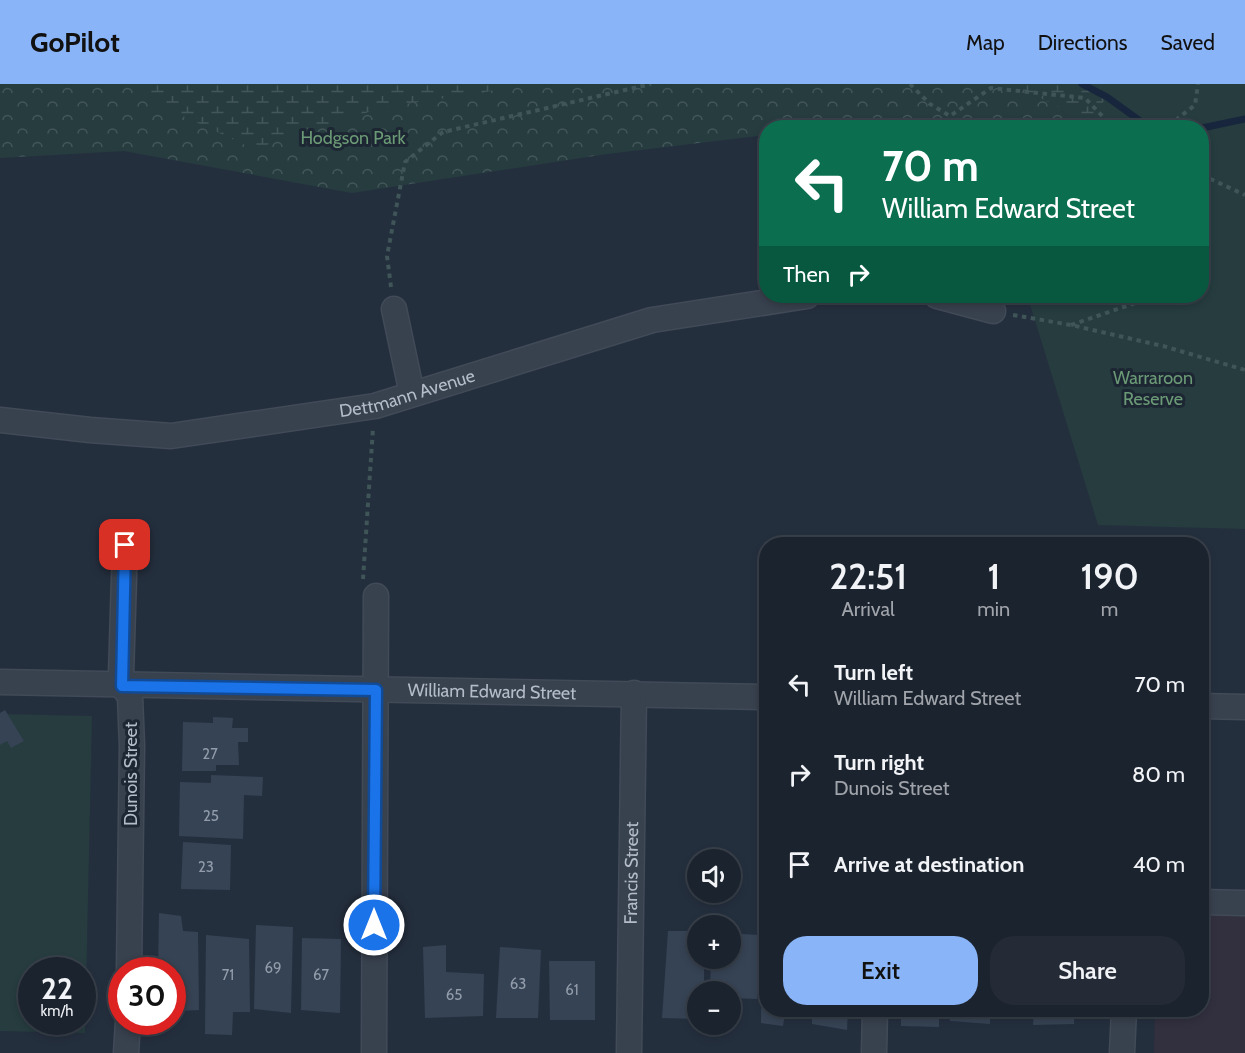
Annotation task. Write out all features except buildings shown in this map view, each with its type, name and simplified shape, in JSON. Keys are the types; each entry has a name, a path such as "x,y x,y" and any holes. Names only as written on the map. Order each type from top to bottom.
{"street":[{"name":"Dettmann Avenue","path":"0,420 171,436 375,406 652,320 762,303"},
{"path":"963,303 993,311"},
{"path":"394,309 412,394"},
{"name":"Dunois Street","path":"125,545 122,686 130,696 132,746 129,957"},
{"path":"369,593 376,690 374,1053"},
{"name":"William Edward Street","path":"0,682 759,697"},
{"name":"Francis Street","path":"629,1053 634,693"},
{"path":"1209,706 1245,707"},
{"path":"1209,902 1245,903"},
{"path":"874,1053 875,1017"},
{"path":"1122,1053 1124,1017"},
{"path":"126,1053 127,1035"}],"path":[{"path":"394,309 387,256 405,162 443,132 651,84"},
{"path":"910,84 930,104 950,116 991,88 1085,98 1106,120"},
{"path":"1176,120 1195,105 1198,84"},
{"path":"1209,178 1245,195"},
{"path":"1071,325 1135,303"},
{"path":"993,311 1071,325 1163,346 1245,370"},
{"path":"369,593 375,406"}],"shaded area":[{"path":"1209,910 1245,911 1245,1053 1154,1053 1155,1017 1209,1017"}],"green space":[{"name":"Hodgson Park","path":"0,84 1047,84 1068,120 759,120 759,136 607,154 352,193 124,151 0,158"},
{"path":"145,84 522,84 481,93 384,107 254,149 148,100"},
{"path":"1014,84 1114,84 1092,120 1082,120"},
{"name":"Warraroon Reserve","path":"1047,84 1245,84 1245,529 1098,525 1030,303 1209,303 1209,120 1068,120"},
{"path":"0,714 92,716 87,957 18,957 18,1031 0,1031"}],"waterway":[{"path":"1082,84 1107,97 1139,120"},
{"path":"1209,127 1245,119"}],"route":[{"path":"125,545 120,675 122,686 376,690 374,925"}]}
